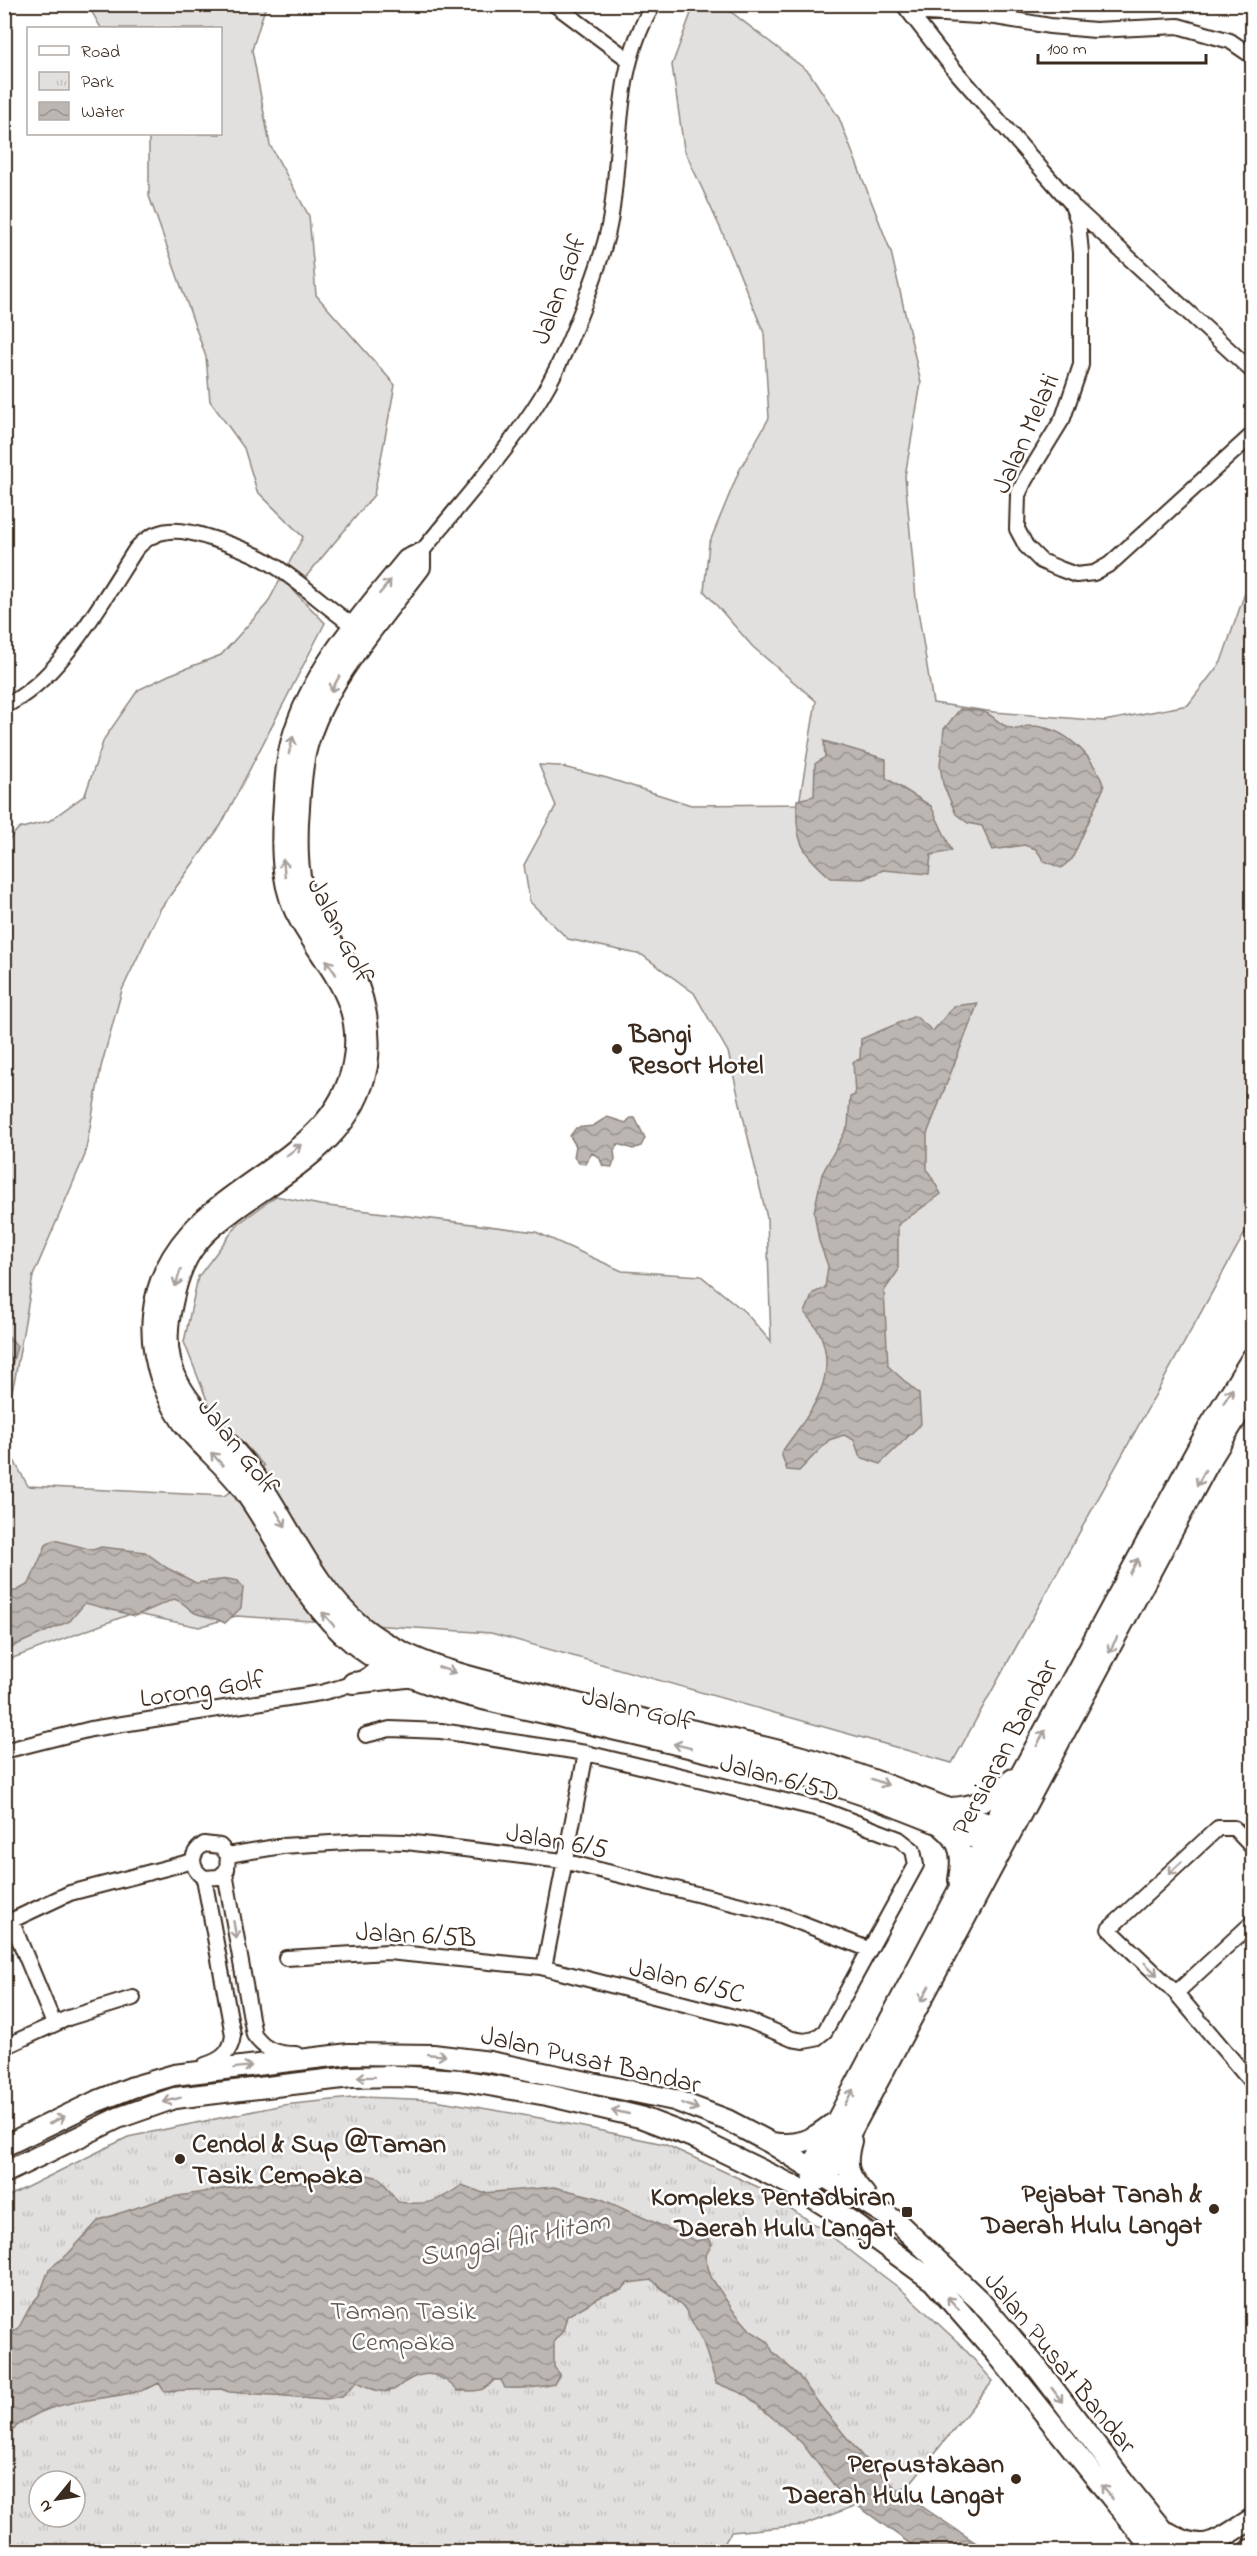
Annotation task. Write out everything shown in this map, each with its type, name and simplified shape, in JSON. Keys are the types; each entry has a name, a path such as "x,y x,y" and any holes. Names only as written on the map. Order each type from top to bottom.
{"main road":[{"name":"Jalan Golf","path":"420,554 407,560 361,631 318,680 308,718 303,764 297,854 299,873 311,911 351,969 361,993 369,1044 364,1076 359,1093 344,1120 324,1145 200,1238 181,1270 168,1321 168,1343 179,1385 193,1408 257,1479 311,1567 335,1599 408,1677 466,1694 879,1781 943,1816 990,1835"},
{"name":"Jalan Golf","path":"308,718 292,738 286,772 283,827 285,877 293,907 345,992 354,1025 353,1066 339,1102 312,1136 212,1210 168,1261 159,1285 153,1317 153,1338 159,1368 178,1414 190,1431 238,1483 292,1572 320,1611 355,1645 387,1656 420,1661 454,1673 800,1766"},
{"name":"Persiaran Bandar","path":"818,2175 956,1894 1211,1424 1252,1358"},
{"name":"Persiaran Bandar","path":"846,2121 945,1957 1209,1462 1252,1392"},
{"path":"350,1684 357,1671 358,1653 355,1645"},
{"path":"350,1684 408,1677"},
{"path":"945,1957 959,1912 992,1850 990,1835 1035,1770 1062,1739"},
{"path":"956,1894 962,1860 961,1849 943,1816 978,1804 998,1793 1022,1771"},
{"name":"Jalan Pusat Bandar","path":"4,2146 95,2102 133,2087 174,2076 349,2054 433,2055 490,2062 674,2100 727,2120 771,2143 818,2175 897,2222 980,2301 1039,2370 1152,2542"},
{"name":"Jalan Pusat Bandar","path":"4,2173 118,2118 175,2098 351,2077 397,2076 460,2080 536,2093 640,2117 695,2138 796,2187 832,2208 933,2280 1152,2542 1180,2552"},
{"path":"771,2143 784,2145 804,2142 846,2121 848,2169 852,2180 877,2209"},
{"path":"695,2138 730,2145 763,2156 800,2176 818,2175 826,2192 880,2228 933,2280"},
{"path":"980,2301 976,2309 978,2314 1027,2376 1032,2386 1031,2397"},
{"path":"1152,2542 1204,2545 1252,2520"},
{"path":"1222,2552 1252,2520"}],"street":[{"path":"554,4 629,60"},
{"name":"Jalan Golf","path":"420,554 533,409 556,369 579,319 610,222 619,119 629,60 635,42 654,4"},
{"path":"906,8 1095,30 1178,26 1230,41 1252,56"},
{"name":"Jalan Melati","path":"906,8 952,67 1071,203 1078,220 1081,253 1081,365 1063,418 1018,495 1017,529 1026,546 1041,561 1060,569 1076,575 1094,573 1110,564 1252,435"},
{"path":"1071,203 1252,371"},
{"path":"4,706 32,688 52,670 73,643 136,549 144,540 163,531 197,533 246,550 274,565 361,631"},
{"name":"Lorong Golf","path":"4,1751 91,1730 291,1699 350,1684 387,1656"},
{"name":"Jalan 6/5D","path":"366,1736 390,1729 441,1731 586,1753 823,1810 899,1839 913,1850 916,1865 868,1949"},
{"path":"544,1968 563,1861 586,1753"},
{"path":"1252,1847 1234,1827 1218,1828 1109,1929 1248,2066 1252,2083"},
{"name":"Jalan 6/5","path":"228,1855 282,1846 364,1841 406,1842 563,1861 781,1915 868,1949"},
{"path":"225,1873 219,1877 204,1878 197,1873 193,1862 198,1848 209,1843 220,1846 228,1855 225,1873 254,2035 260,2044 276,2053 349,2054"},
{"path":"54,2024 8,1922 70,1893 193,1862"},
{"path":"174,2076 219,2060 232,2045 233,2035 204,1878"},
{"path":"1176,1993 1252,1923"},
{"name":"Jalan 6/5C","path":"544,1968 750,2020 792,2039 804,2041 815,2039 825,2031 868,1949"},
{"name":"Jalan 6/5B","path":"286,1958 388,1952 544,1968"},
{"path":"4,2048 54,2024 133,1998"}],"green space":[{"path":"88,5 266,5 252,50 270,145 309,216 316,295 395,385 374,495 294,591 325,623 221,825 161,908 122,990 101,1067 85,1155 33,1276 15,1378 5,1419 5,844 18,829 49,821 85,795 104,739 138,690 221,655 267,604 303,537 257,491 244,448 210,401 206,357 149,196 149,135 222,135 222,27 100,27"},
{"path":"694,5 722,5 809,72 839,118 891,252 921,383 905,476 916,598 933,703 994,712 1104,721 1188,705 1221,662 1245,593 1252,588 1252,1220 952,1763 491,1633 236,1616 199,1627 133,1613 5,1661 4,1442 28,1486 224,1496 264,1466 209,1405 184,1342 198,1277 238,1224 276,1196 320,1205 536,1232 622,1271 701,1276 745,1312 771,1342 767,1218 728,1052 694,993 642,955 568,939 530,902 524,865 556,806 539,765 559,766 607,778 691,805 799,804 816,701 753,647 704,591 709,544 739,471 769,418 764,333 723,234 684,149 672,65"},
{"name":"Taman Tasik Cempaka","path":"362,2097 435,2100 540,2118 664,2144 758,2187 819,2227 903,2291 961,2345 993,2381 908,2486 804,2525 731,2532 720,2551 5,2552 5,2198 128,2137 283,2105"}],"water":[{"path":"960,709 984,712 1010,728 1018,729 1029,726 1054,731 1076,745 1093,765 1104,787 1072,859 1061,868 1044,861 1036,849 1024,845 993,850 982,826 968,823 956,814 943,784 940,765 944,729"},
{"path":"824,741 886,759 886,778 931,806 952,851 931,855 929,874 883,870 864,879 831,878 812,860 799,835 797,800 814,796 815,764 825,757"},
{"path":"978,1003 927,1134 927,1169 941,1194 898,1225 898,1271 884,1291 888,1366 919,1394 921,1424 880,1464 860,1457 854,1440 844,1435 829,1440 799,1471 787,1470 781,1453 817,1399 826,1369 821,1336 805,1313 813,1293 825,1288 828,1266 819,1241 814,1212 822,1174 848,1126 850,1097 855,1095 853,1062 860,1059 861,1039 915,1016 933,1031 954,1006"},
{"path":"607,1117 626,1123 630,1118 635,1118 645,1138 641,1146 633,1149 618,1144 614,1151 615,1159 612,1167 603,1166 599,1157 592,1153 585,1164 579,1163 574,1157 576,1146 570,1136 576,1128 593,1126"},
{"path":"5,1332 17,1346 5,1390"},
{"path":"54,1540 93,1550 101,1547 145,1552 167,1568 196,1583 228,1579 238,1581 243,1588 241,1608 225,1623 195,1613 174,1599 135,1616 85,1603 70,1621 16,1645 5,1653 5,1592 16,1591 29,1584 46,1545"},
{"name":"Sungai Air Hitam","path":"358,2173 380,2178 398,2202 408,2203 425,2203 439,2199 462,2185 483,2193 554,2187 599,2198 696,2241 709,2238 712,2244 705,2257 711,2277 732,2309 751,2331 767,2341 773,2352 798,2375 863,2457 899,2491 988,2551 920,2551 840,2493 802,2443 746,2395 716,2383 703,2342 685,2309 652,2280 628,2283 621,2290 602,2296 567,2316 563,2331 554,2341 554,2367 560,2374 554,2384 529,2388 505,2388 501,2380 494,2380 483,2389 458,2391 446,2380 427,2374 384,2392 357,2382 342,2396 326,2399 229,2392 221,2389 164,2391 159,2383 131,2393 74,2402 49,2409 26,2419 5,2436 5,2337 18,2329 40,2294 49,2269 68,2254 99,2220 166,2198 278,2180 293,2183"}],"place":[{"name":"Bangi Resort Hotel","path":"617,1049"},
{"name":"Cendol & Sup @Taman Tasik Cempaka","path":"180,2159"},
{"name":"Pejabat Tanah & Daerah Hulu Langat","path":"1214,2209"},
{"name":"Kompleks Pentadbiran Daerah Hulu Langat","path":"907,2212"},
{"name":"Perpustakaan Daerah Hulu Langat","path":"1016,2479"}]}
